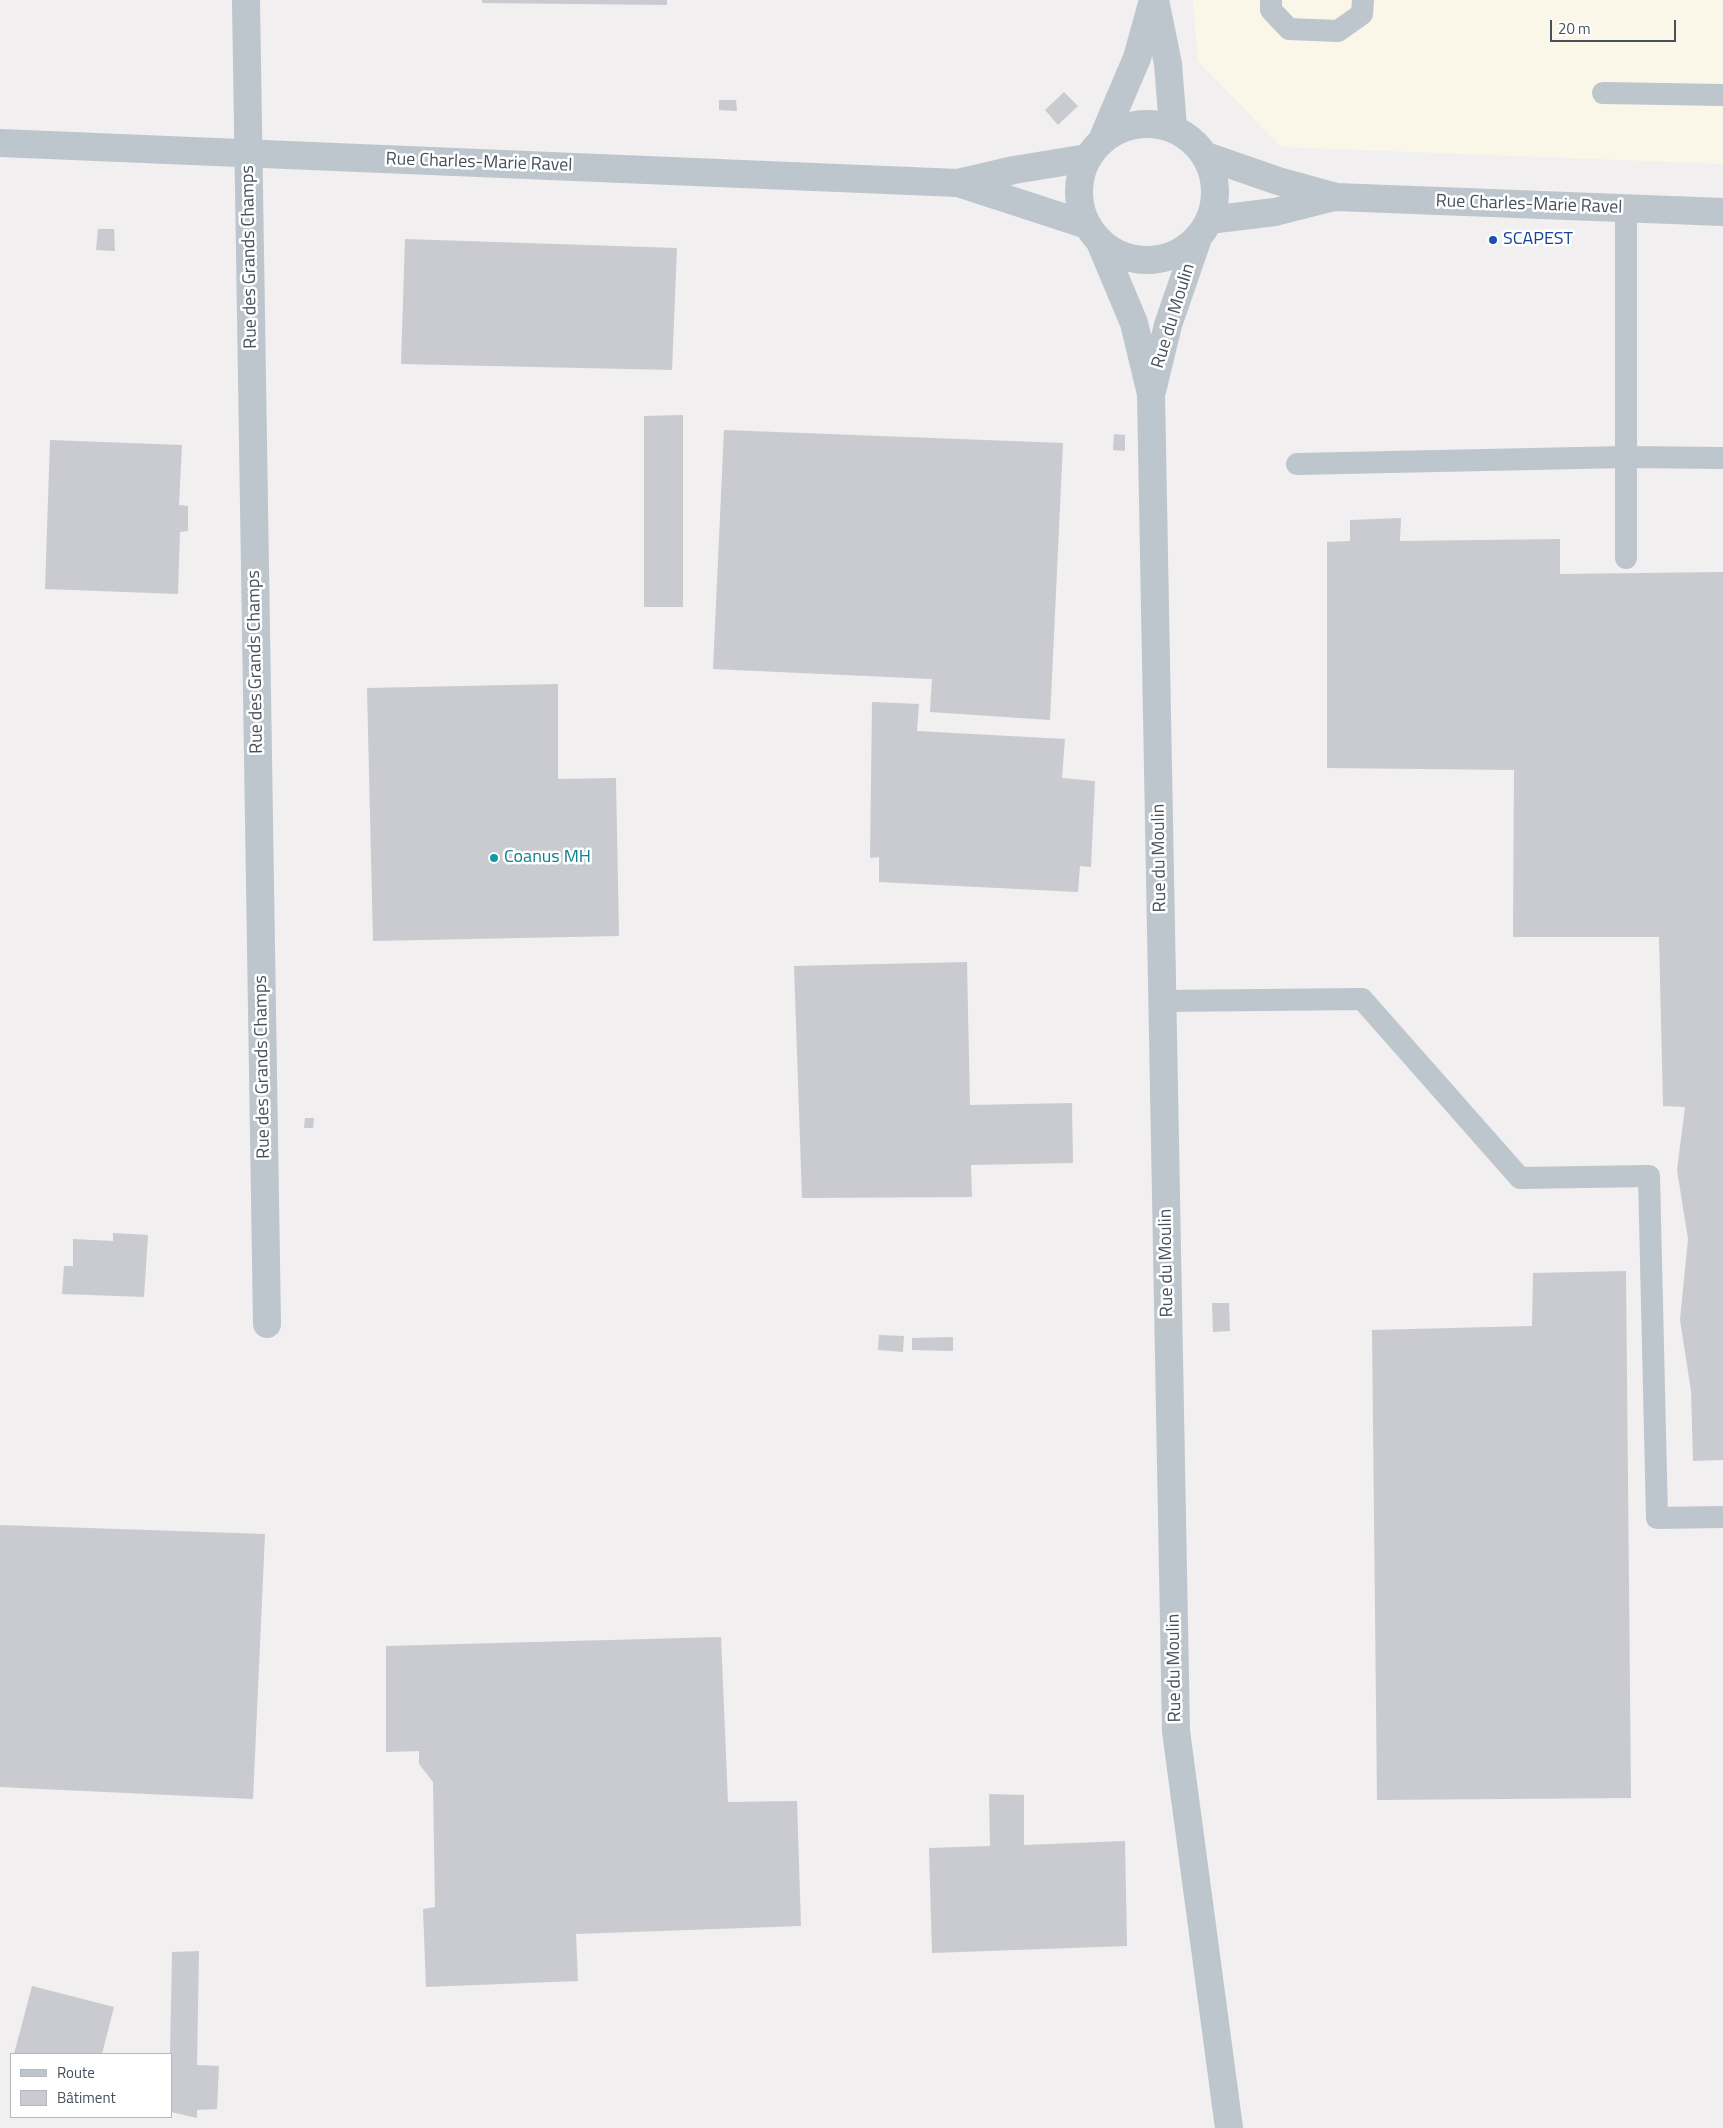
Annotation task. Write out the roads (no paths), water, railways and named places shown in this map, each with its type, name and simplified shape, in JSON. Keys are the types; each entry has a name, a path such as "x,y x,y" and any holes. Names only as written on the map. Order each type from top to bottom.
{"street":[{"name":"Rue des Grands Champs","path":"246,0 267,1324"},
{"path":"1154,0 1168,64 1173,127"},
{"path":"1095,149 1123,128 1146,123 1173,127 1189,137 1206,156 1214,178 1216,200 1204,229 1181,252 1160,259 1139,260 1118,254 1094,233 1080,204 1079,180 1137,58 1154,0"},
{"name":"Rue Charles-Marie Ravel","path":"0,143 958,183 1095,149"},
{"name":"Rue Charles-Marie Ravel","path":"1206,156 1278,181 1336,197 1723,212"},
{"name":"Rue Charles-Marie Ravel","path":"958,183 1094,233"},
{"name":"Rue Charles-Marie Ravel","path":"1204,229 1336,197"},
{"name":"Rue du Moulin","path":"1151,394 1168,324 1204,229"},
{"name":"Rue du Moulin","path":"1094,233 1134,323 1151,394 1176,1731 1229,2128"}],"lane":[{"path":"1271,0 1271,10 1289,29 1338,31 1362,14 1363,0"},
{"path":"1603,93 1723,96"},
{"path":"1626,208 1626,558"},
{"path":"1298,464 1626,457 1723,458"},
{"path":"1163,1001 1362,999 1520,1178 1649,1176 1657,1518 1723,1517"}],"place":[{"name":"SCAPEST","path":"1493,240"},
{"name":"Coanus MH","path":"494,858"}]}
